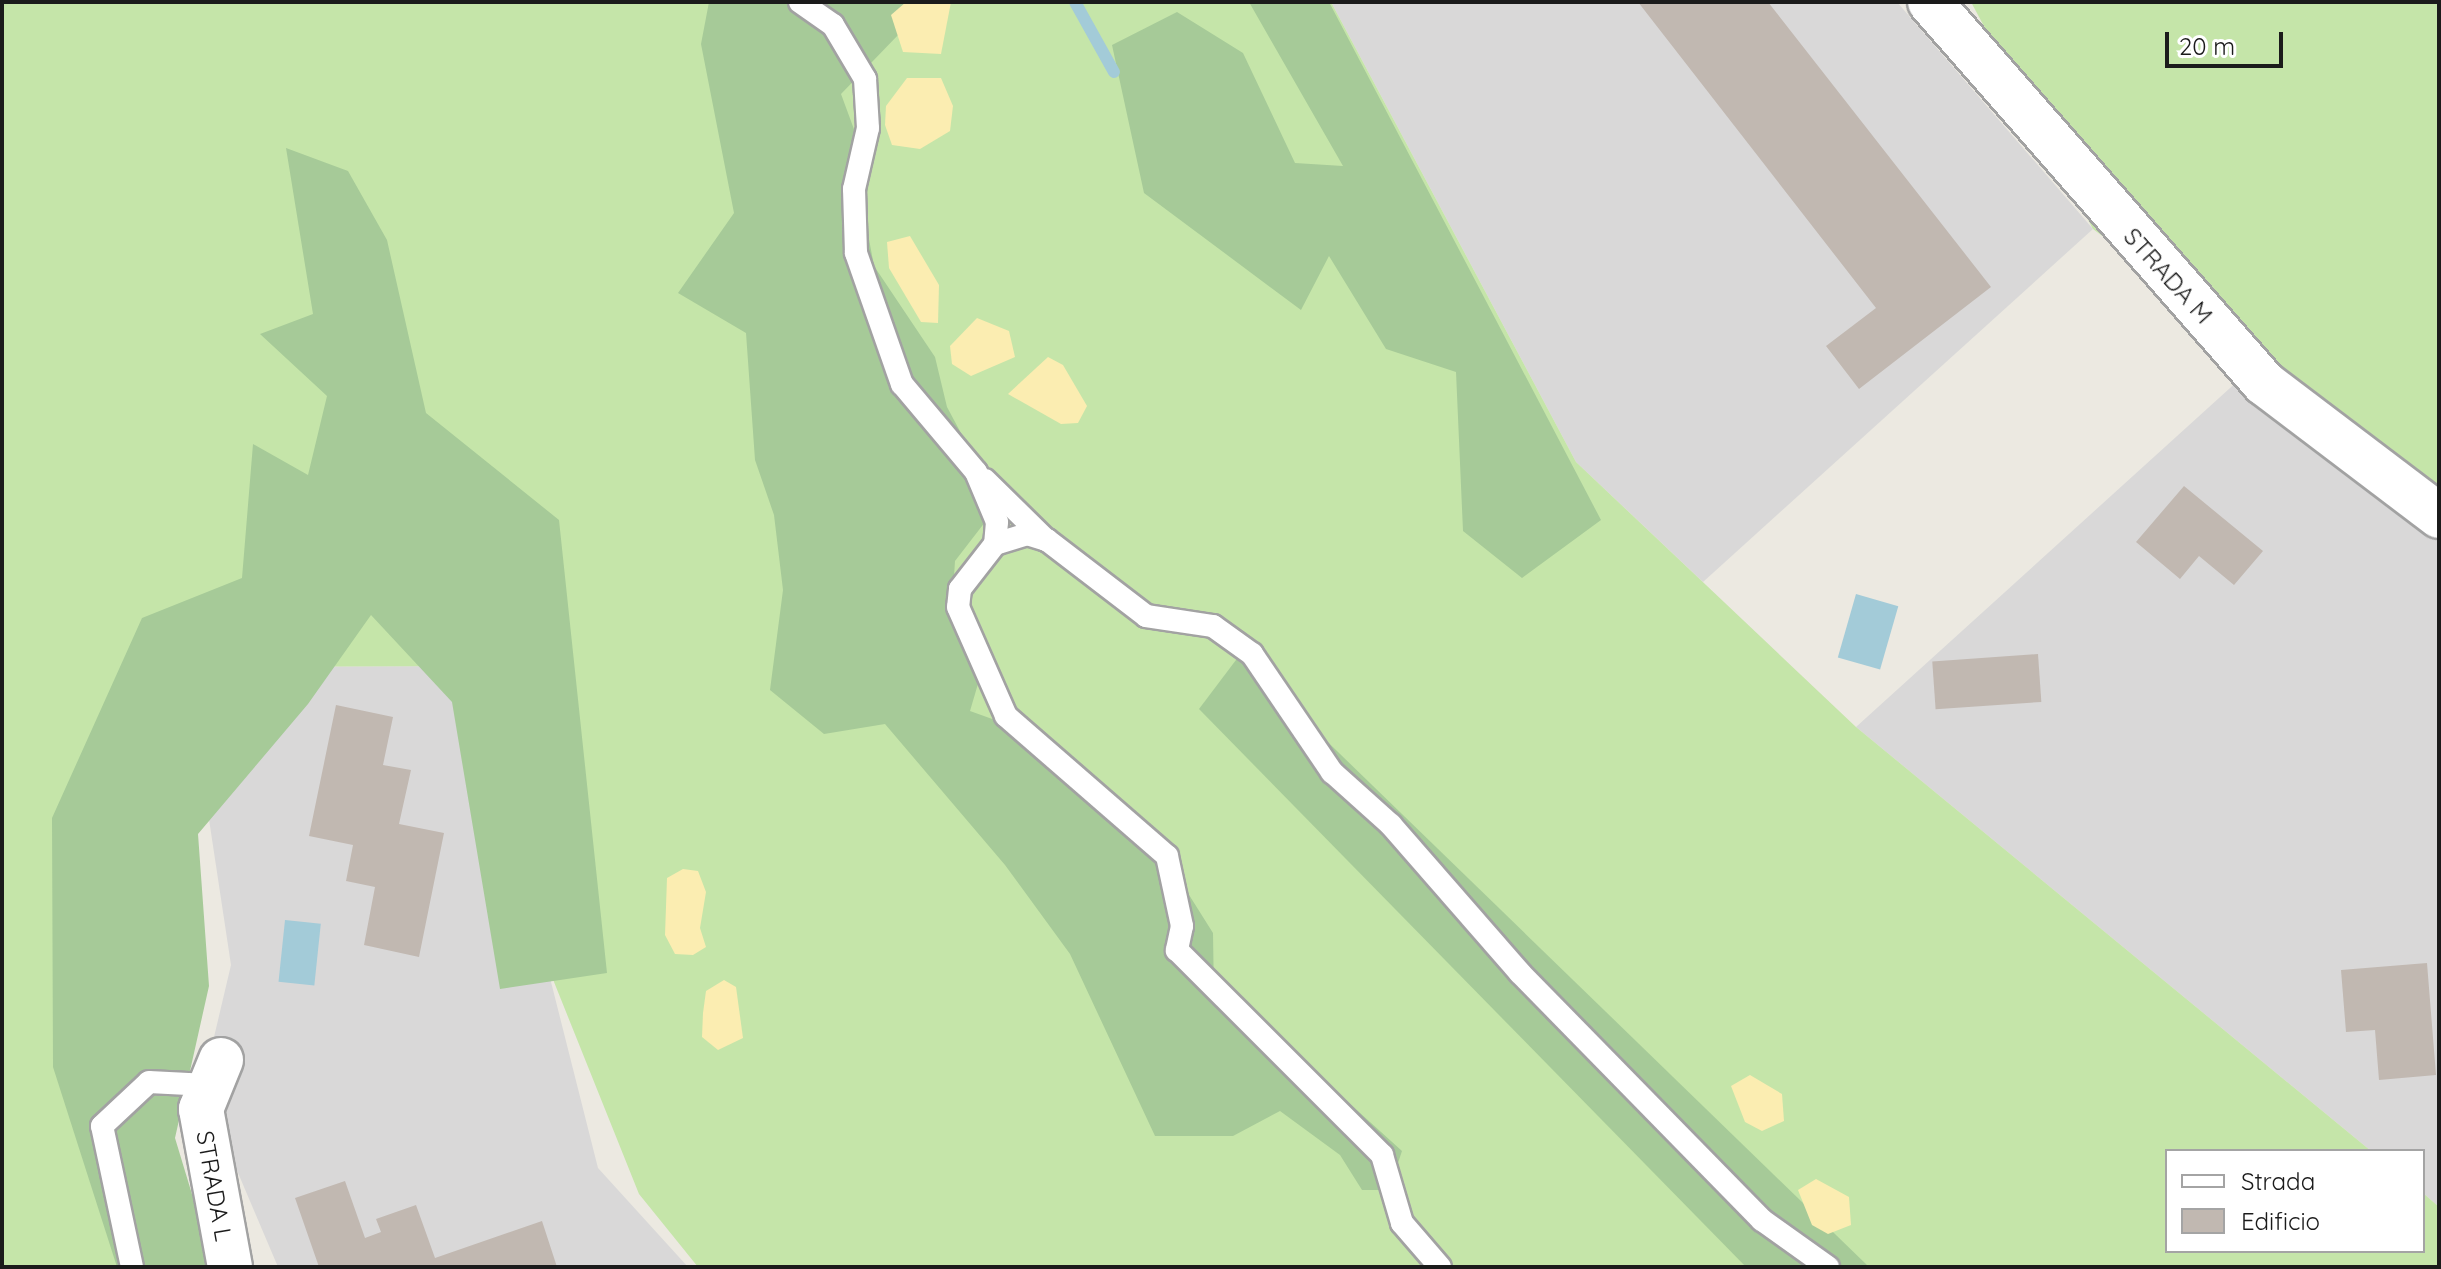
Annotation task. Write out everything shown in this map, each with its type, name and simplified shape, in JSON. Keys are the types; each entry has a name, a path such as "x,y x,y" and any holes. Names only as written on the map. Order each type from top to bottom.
{"street":[{"name":"STRADA M","path":"1930,2 2264,383 2439,516"},
{"name":"STRADA L","path":"214,1073 201,1109 205,1149 230,1267"}],"lane":[{"path":"800,2 833,25 865,79 868,128 854,189 856,253 902,384 976,472 1047,540 1146,616 1213,626 1252,654 1332,772 1391,825 1520,973 1762,1220 1828,1267"},
{"path":"976,472 997,522 995,544 960,589 958,607 1006,716 1167,856 1182,926 1177,950 1382,1155 1402,1223 1440,1267"},
{"path":"995,544 1027,534 1047,540"},
{"path":"132,1267 102,1126 149,1082 214,1073"}],"shaded area":[{"path":"1331,2 1897,2 2093,229 1703,582 1576,462"},
{"path":"2251,369 2439,506 2439,1207 2425,1195 2425,1149 2369,1149 1856,727"},
{"path":"505,666 546,962 598,1168 688,1267 278,1267 202,1088 231,965 186,667"}],"green space":[{"path":"2,2 1331,2 1576,462 1856,727 2369,1149 2165,1149 2165,1253 2425,1253 2425,1195 2439,1207 2439,1267 698,1267 639,1194 546,962 505,666 187,667 126,1073 177,1267 2,1267"},
{"path":"709,2 930,2 841,94 869,170 865,218 874,266 935,357 947,407 999,504 955,561 952,608 985,660 970,711 1040,736 1174,871 1213,933 1214,997 1265,1027 1402,1151 1389,1190 1362,1190 1340,1155 1280,1111 1233,1136 1155,1136 1070,954 1005,865 885,724 824,734 770,690 783,590 774,515 755,460 746,333 678,293 734,213 701,44"},
{"path":"1249,2 1329,2 1601,520 1522,578 1463,531 1456,372 1386,349 1329,256 1301,310 1144,193 1112,45 1177,12 1243,53 1295,163 1343,166"},
{"path":"1971,2 2439,2 2439,488 2093,229"},
{"path":"286,148 348,171 387,240 426,413 559,520 607,973 500,989 452,702 371,615 308,704 198,834 209,986 175,1138 214,1267 117,1267 53,1067 52,818 142,618 242,578 253,444 308,475 327,396 260,334 313,314"},
{"path":"1239,656 1869,1267 1746,1267 1199,709"}],"sand":[{"path":"906,2 951,2 941,54 903,52 891,15"},
{"path":"907,78 941,78 953,106 950,131 920,149 892,145 885,125 886,106"},
{"path":"910,236 939,285 938,323 921,322 889,268 887,242"},
{"path":"977,318 1009,331 1015,357 971,376 952,364 950,346"},
{"path":"1048,357 1063,365 1087,406 1078,423 1061,424 1008,394"},
{"path":"683,869 698,871 706,892 700,928 706,947 693,955 675,954 665,935 667,878"},
{"path":"724,980 736,987 743,1038 718,1050 702,1037 703,1013 706,991"},
{"path":"1750,1075 1782,1094 1784,1121 1762,1131 1745,1122 1731,1086"},
{"path":"1816,1179 1849,1197 1851,1225 1828,1234 1812,1225 1798,1190"}],"water":[{"path":"1856,594 1898,606 1880,670 1838,657"},
{"path":"285,920 321,924 314,985 279,982"}],"building":[{"path":"1638,2 1768,2 1991,287 1859,389 1826,346 1876,308"},
{"path":"2184,486 2263,551 2234,585 2199,556 2180,579 2136,542"},
{"path":"2038,654 2041,702 1936,709 1932,661"},
{"path":"336,705 393,717 383,765 411,770 399,824 444,833 419,957 364,945 375,887 346,881 353,845 309,836"},
{"path":"2427,963 2436,1075 2379,1080 2375,1030 2346,1032 2341,970"},
{"path":"345,1181 365,1238 381,1232 376,1219 416,1205 435,1258 542,1221 557,1267 319,1267 295,1198"}],"waterway":[{"path":"1075,2 1114,72"}]}
